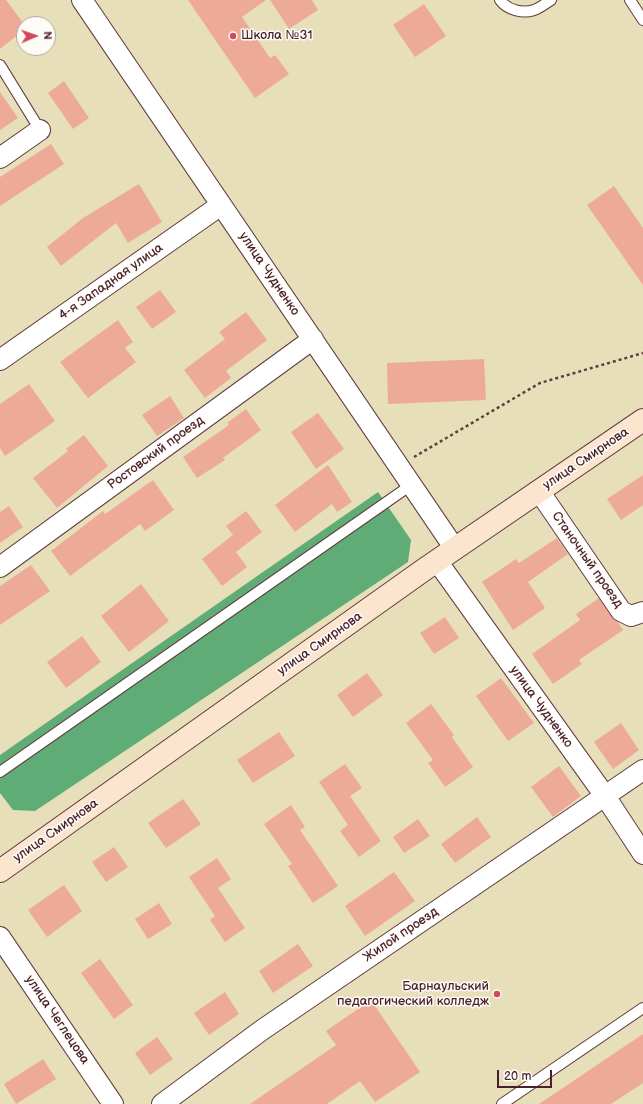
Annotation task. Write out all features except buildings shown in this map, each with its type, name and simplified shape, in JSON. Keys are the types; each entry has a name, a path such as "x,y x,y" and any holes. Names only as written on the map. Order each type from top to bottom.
{"street":[{"name":"улица Чудненко","path":"82,0 411,485 446,555 643,854"},
{"path":"0,158 40,130"},
{"name":"4-я Западная улица","path":"0,360 221,205"},
{"name":"Ростовский проезд","path":"0,567 313,339"},
{"name":"улица Смирнова","path":"0,871 446,555 643,420"},
{"name":"Станочный проезд","path":"539,491 621,611 631,616 643,612"},
{"name":"Жилой проезд","path":"162,1104 262,1030 643,770"},
{"name":"улица Чеглецова","path":"0,937 113,1104"}],"lane":[{"path":"500,0 508,7 520,11 534,10 551,0"},
{"path":"630,0 643,20"},
{"path":"0,65 40,130"},
{"path":"0,772 411,485"},
{"path":"502,1104 643,1008"}],"path":[{"path":"398,466 540,384 643,353"}],"green space":[{"path":"378,492 411,540 408,562 35,811 13,810 0,793 0,755"}],"place":[{"name":"Школа №31","path":"233,36"},
{"name":"Барнаульский педагогический колледж","path":"497,994"}]}
